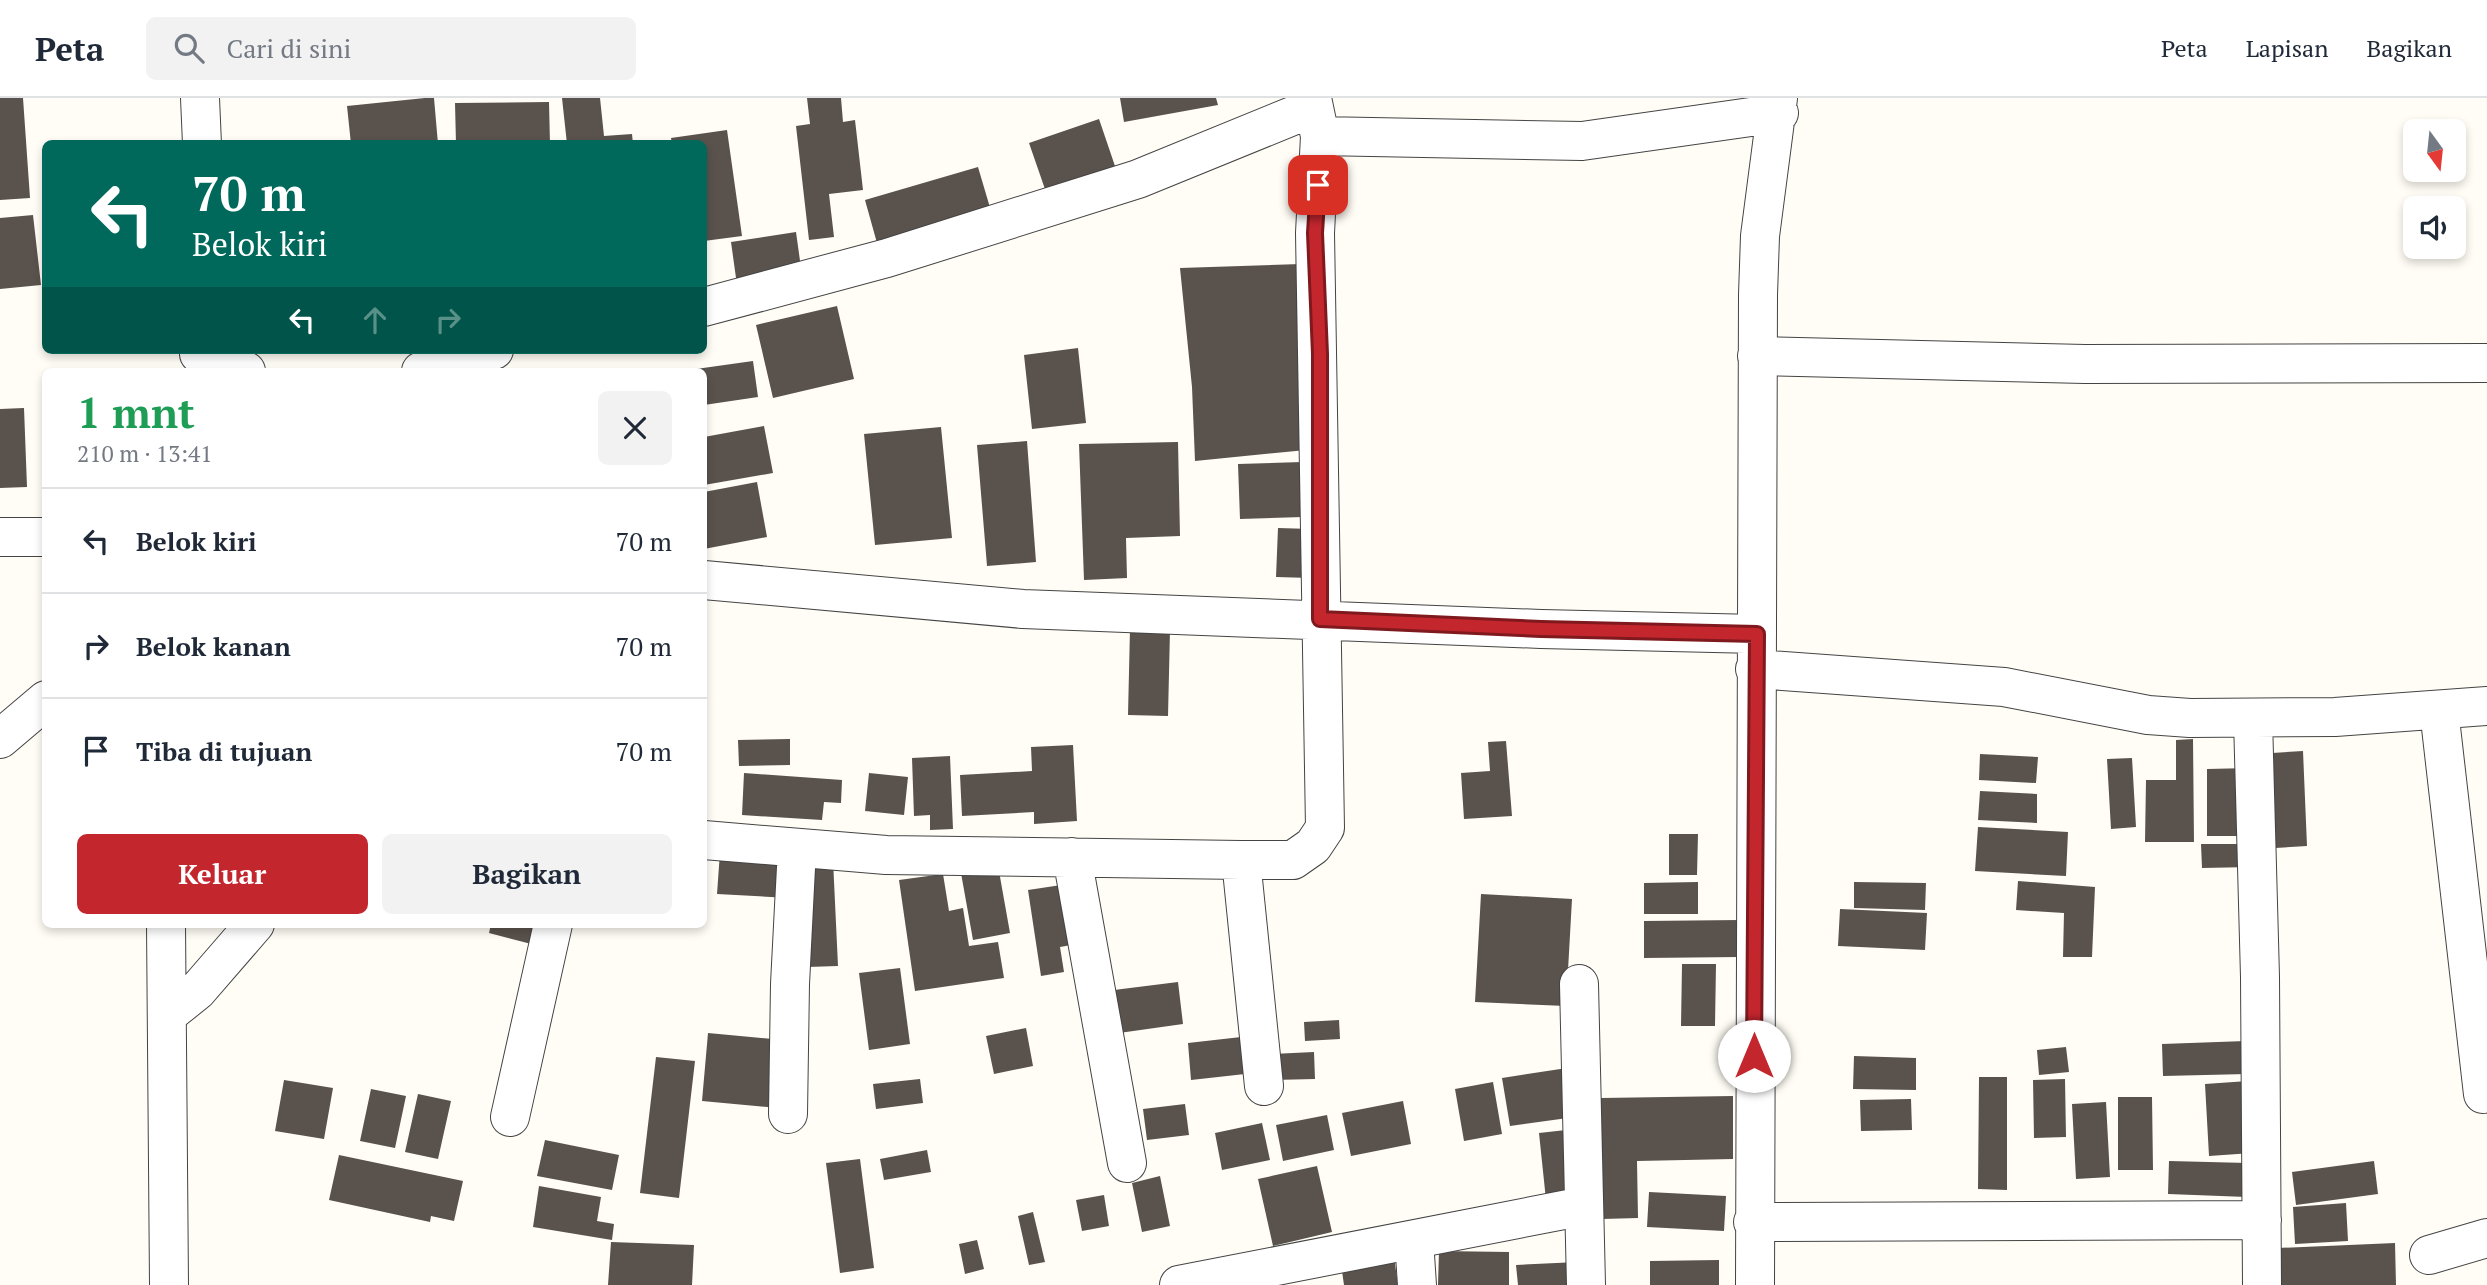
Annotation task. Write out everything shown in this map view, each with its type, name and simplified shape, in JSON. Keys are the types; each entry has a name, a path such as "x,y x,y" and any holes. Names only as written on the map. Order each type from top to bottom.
{"street":[{"path":"200,98 202,140"},
{"path":"707,306 887,258 1138,179 1315,114 1582,141 1779,105 1760,236 1757,356 1753,1222 1755,1285"},
{"path":"707,840 886,855 1241,860 1293,860 1313,846 1325,828 1327,797 1320,619 1320,354 1315,233 1315,114"},
{"path":"429,368 465,354"},
{"path":"1757,356 2085,364 2487,363"},
{"path":"199,358 235,368"},
{"path":"0,537 42,537"},
{"path":"707,580 1023,609 1541,629 1756,652 2004,687 2148,715 2253,719 2487,706"},
{"path":"0,739 42,703"},
{"path":"2439,710 2483,1094"},
{"path":"2253,719 2262,1285"},
{"path":"788,1114 790,984 797,848"},
{"path":"1072,857 1127,1163"},
{"path":"1241,860 1264,1086"},
{"path":"166,928 173,1284"},
{"path":"166,1015 197,991 252,928"},
{"path":"510,1117 552,928"},
{"path":"1579,984 1586,1285"},
{"path":"1179,1285 1241,1279 1414,1240 1584,1206"},
{"path":"1753,1222 2262,1220"},
{"path":"2429,1255 2487,1238"},
{"path":"1414,1240 1417,1285"}],"building":[{"path":"0,98 23,98 30,198 0,200"},
{"path":"434,98 438,140 351,140 347,106"},
{"path":"562,98 600,98 604,136 632,134 633,140 567,140"},
{"path":"807,98 841,98 843,122 855,120 863,190 829,194 834,237 809,240 796,126 810,124"},
{"path":"1120,98 1216,98 1218,105 1124,122"},
{"path":"549,102 550,140 456,140 455,103"},
{"path":"1099,119 1116,169 1046,192 1029,143"},
{"path":"727,130 742,236 707,241 707,140 671,138"},
{"path":"978,167 991,211 877,243 865,200"},
{"path":"33,215 41,285 0,289 0,218"},
{"path":"796,232 802,275 737,285 731,242"},
{"path":"1301,264 1306,450 1195,461 1192,387 1180,268"},
{"path":"837,306 854,379 773,398 756,325"},
{"path":"1078,348 1086,423 1032,429 1024,355"},
{"path":"753,361 758,397 707,405 707,368 703,368"},
{"path":"24,408 27,487 0,488 0,409"},
{"path":"764,426 773,473 707,484 707,436"},
{"path":"941,427 952,538 875,545 864,434"},
{"path":"1027,441 1036,562 987,566 977,445"},
{"path":"1178,442 1180,536 1126,538 1127,578 1084,580 1079,444"},
{"path":"1302,462 1303,517 1240,519 1238,464"},
{"path":"757,482 767,537 707,548 707,491"},
{"path":"1278,528 1312,529 1311,578 1276,577"},
{"path":"1130,629 1170,630 1168,716 1128,715"},
{"path":"790,739 790,765 739,766 738,740"},
{"path":"2193,739 2194,842 2145,842 2146,780 2176,780 2176,740"},
{"path":"1506,741 1512,816 1464,819 1461,773 1490,771 1488,742"},
{"path":"1073,745 1077,821 1034,824 1034,812 962,816 960,775 1032,771 1031,747"},
{"path":"2303,751 2307,846 2275,848 2272,753"},
{"path":"1980,754 2038,757 2036,783 1979,780"},
{"path":"950,756 953,829 930,830 930,815 914,816 912,758"},
{"path":"2132,758 2136,827 2111,829 2107,759"},
{"path":"2250,768 2250,836 2207,836 2207,769"},
{"path":"744,773 842,780 841,803 824,802 822,820 742,815"},
{"path":"869,773 908,777 904,815 865,811"},
{"path":"1980,791 2037,794 2037,823 1978,820"},
{"path":"1978,827 2068,832 2066,876 1975,871"},
{"path":"1669,834 1698,834 1697,875 1669,875"},
{"path":"2201,844 2252,844 2252,867 2202,868"},
{"path":"720,852 791,856 789,898 717,894"},
{"path":"833,860 838,966 807,967 802,862"},
{"path":"997,860 1010,933 973,940 959,862"},
{"path":"943,874 949,911 963,908 969,946 998,942 1004,978 915,991 899,880"},
{"path":"2018,881 2095,887 2092,957 2063,957 2064,913 2016,910"},
{"path":"1698,882 1698,914 1644,914 1644,883"},
{"path":"1854,882 1926,883 1925,910 1854,908"},
{"path":"1068,884 1077,944 1060,947 1064,972 1041,976 1028,890"},
{"path":"1481,894 1572,899 1566,1006 1475,1002"},
{"path":"1840,909 1927,913 1925,950 1838,946"},
{"path":"1740,920 1740,957 1644,958 1644,921"},
{"path":"490,928 540,928 535,945 489,933"},
{"path":"1682,964 1716,964 1715,1026 1681,1026"},
{"path":"900,968 910,1044 869,1050 859,973"},
{"path":"1178,982 1183,1024 1119,1033 1114,990"},
{"path":"1339,1020 1340,1039 1305,1041 1304,1022"},
{"path":"1026,1028 1033,1066 994,1074 986,1036"},
{"path":"708,1033 784,1040 777,1108 702,1101"},
{"path":"1250,1036 1254,1073 1191,1080 1188,1043"},
{"path":"2246,1041 2247,1074 2163,1076 2162,1044"},
{"path":"2066,1047 2069,1072 2039,1075 2037,1050"},
{"path":"1314,1052 1315,1079 1273,1080 1272,1054"},
{"path":"1854,1056 1916,1058 1916,1090 1853,1089"},
{"path":"656,1057 695,1061 679,1198 640,1193"},
{"path":"1567,1068 1575,1117 1510,1126 1502,1078"},
{"path":"1979,1077 2007,1077 2007,1190 1978,1189"},
{"path":"920,1079 923,1103 876,1109 873,1084"},
{"path":"2065,1079 2066,1137 2034,1138 2033,1080"},
{"path":"284,1080 333,1088 324,1139 275,1131"},
{"path":"2248,1081 2252,1153 2209,1156 2205,1084"},
{"path":"1493,1082 1502,1134 1464,1141 1455,1089"},
{"path":"371,1089 406,1096 395,1148 360,1141"},
{"path":"418,1094 451,1101 438,1159 405,1152"},
{"path":"1733,1096 1733,1159 1637,1161 1638,1218 1602,1219 1601,1098"},
{"path":"2118,1097 2152,1097 2153,1170 2118,1170"},
{"path":"1911,1099 1912,1130 1861,1131 1860,1100"},
{"path":"1403,1101 1411,1144 1351,1156 1342,1113"},
{"path":"2106,1102 2110,1177 2076,1179 2072,1104"},
{"path":"1185,1104 1189,1135 1147,1140 1143,1109"},
{"path":"1327,1115 1334,1150 1283,1161 1276,1125"},
{"path":"1262,1123 1270,1160 1222,1170 1215,1133"},
{"path":"1575,1129 1582,1197 1546,1200 1539,1133"},
{"path":"545,1140 619,1155 612,1190 537,1176"},
{"path":"927,1150 931,1172 884,1180 880,1159"},
{"path":"339,1155 463,1181 454,1221 431,1216 430,1222 329,1200"},
{"path":"860,1159 874,1268 840,1273 826,1163"},
{"path":"2169,1161 2248,1163 2247,1197 2168,1194"},
{"path":"2374,1161 2378,1194 2296,1205 2292,1172"},
{"path":"1317,1166 1332,1232 1273,1246 1258,1179"},
{"path":"1160,1176 1170,1226 1142,1232 1132,1183"},
{"path":"539,1186 601,1197 597,1221 614,1224 612,1240 533,1227"},
{"path":"1649,1192 1726,1196 1724,1231 1647,1227"},
{"path":"1104,1195 1109,1226 1082,1231 1076,1200"},
{"path":"2346,1203 2348,1241 2295,1244 2293,1207"},
{"path":"1033,1212 1045,1262 1029,1265 1018,1216"},
{"path":"977,1240 984,1269 965,1274 959,1244"},
{"path":"611,1242 694,1245 692,1285 608,1285"},
{"path":"2395,1243 2396,1285 2280,1285 2278,1248"},
{"path":"1393,1250 1398,1285 1344,1285 1340,1257"},
{"path":"1439,1251 1509,1252 1509,1285 1438,1285"},
{"path":"1719,1260 1719,1285 1650,1285 1650,1261"},
{"path":"1578,1262 1579,1285 1518,1285 1516,1265"}],"route":[{"path":"1318,185 1315,233 1320,354 1320,619 1541,629 1757,634 1754,1056"}]}
